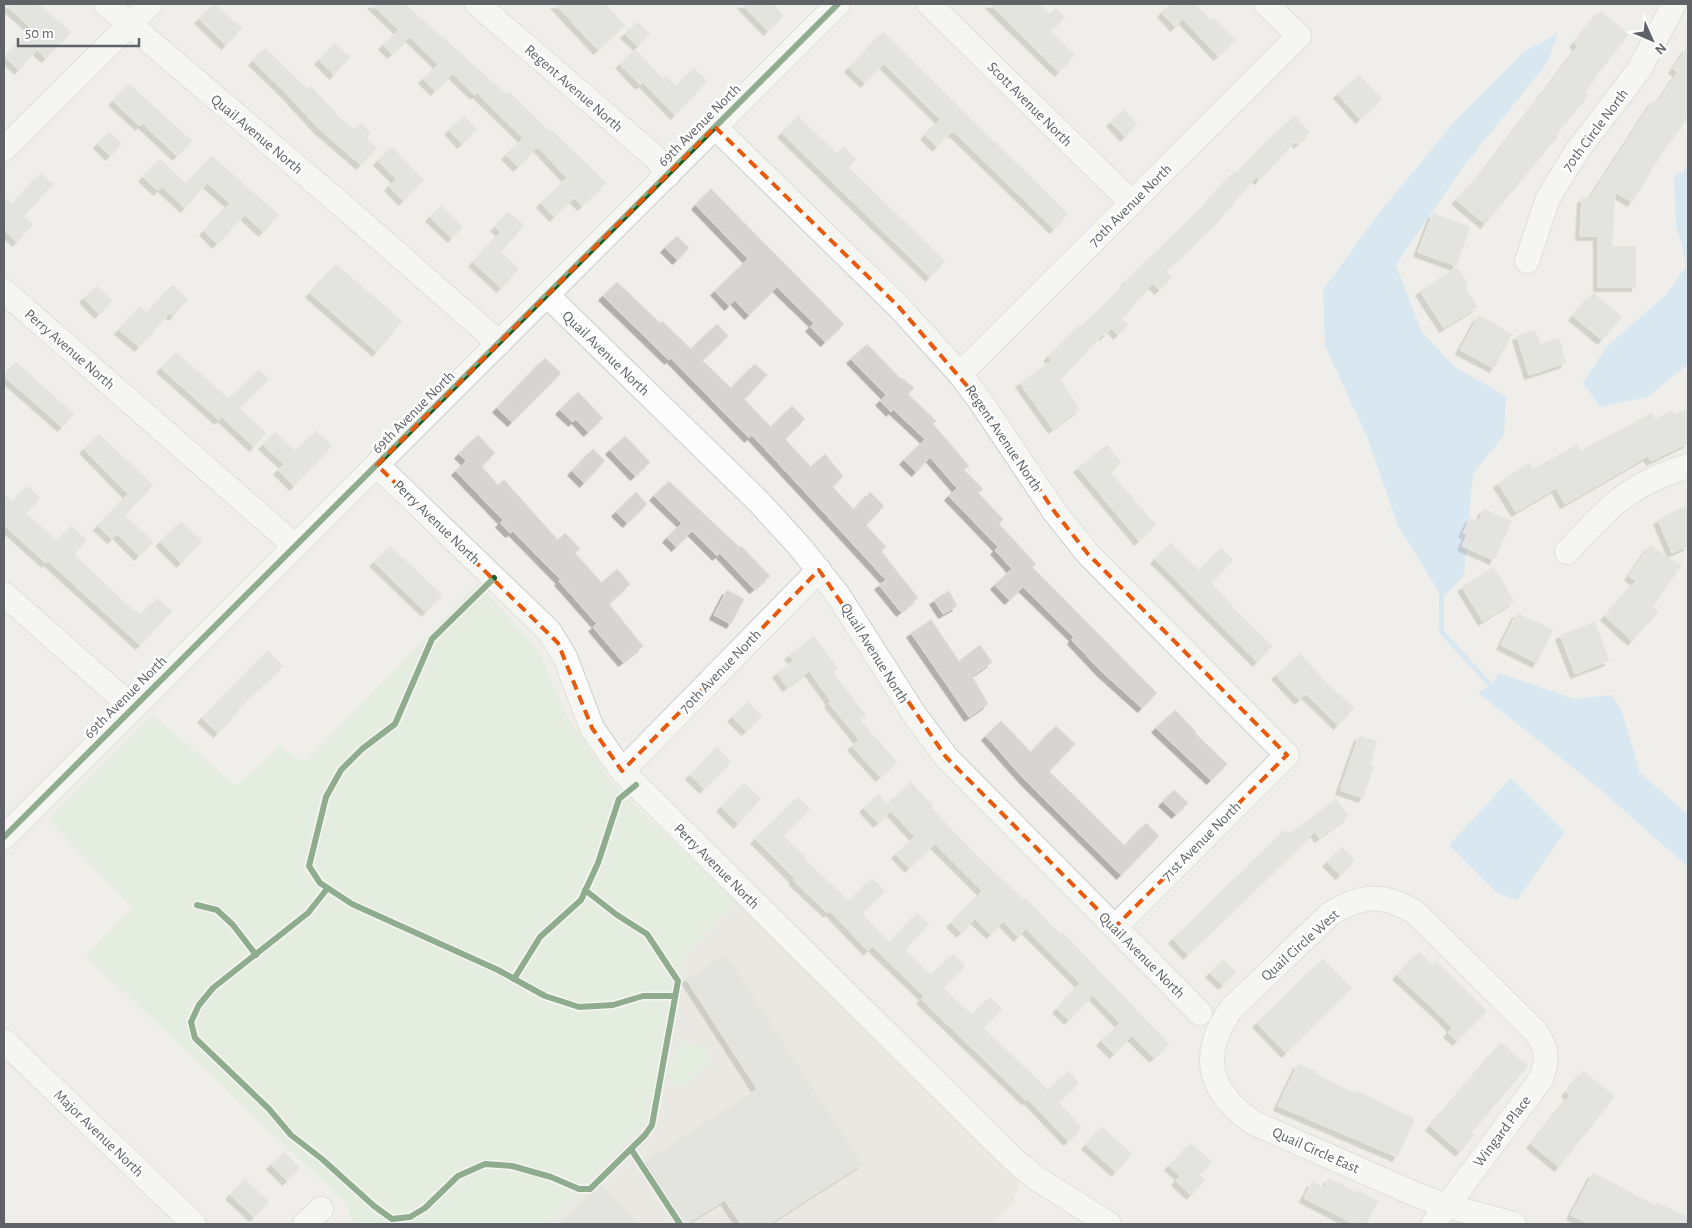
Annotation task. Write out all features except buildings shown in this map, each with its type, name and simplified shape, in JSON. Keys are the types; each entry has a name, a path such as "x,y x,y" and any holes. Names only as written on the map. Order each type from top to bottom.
{"street":[{"name":"Quail Avenue North","path":"106,4 344,207 498,343"},
{"path":"4,149 150,4"},
{"name":"Regent Avenue North","path":"477,4 656,158 668,175"},
{"name":"69th Avenue North","path":"4,837 838,4"},
{"name":"Scott Avenue North","path":"929,4 1132,203"},
{"name":"70th Avenue North","path":"960,374 1299,36 1266,4"},
{"path":"1676,4 1688,10"},
{"name":"70th Circle North","path":"1527,262 1548,198 1578,151 1639,70 1676,4"},
{"name":"Regent Avenue North","path":"715,127 898,306 960,374 1054,511 1088,554 1287,755"},
{"name":"Perry Avenue North","path":"4,291 295,546"},
{"name":"Quail Avenue North","path":"547,296 759,502 819,570 838,595 914,714 946,757 1200,1013"},
{"name":"Perry Avenue North","path":"377,465 549,631 565,657 592,728 622,771 1013,1159 1036,1178 1109,1224"},
{"path":"1567,552 1611,505 1635,487 1663,474 1688,466"},
{"name":"70th Avenue North","path":"622,771 819,570"},
{"path":"4,594 133,708"},
{"name":"71st Avenue North","path":"1115,927 1287,755"},
{"name":"Quail Circle West","path":"1213,1064 1212,1050 1219,1027 1231,1009 1330,914 1346,904 1364,898 1383,898 1400,904 1416,913 1536,1032"},
{"name":"Wingard Place","path":"1440,1215 1541,1079 1547,1054 1543,1042 1536,1032"},
{"name":"Major Avenue North","path":"4,1041 194,1224"},
{"name":"Quail Circle East","path":"1213,1064 1221,1094 1236,1111 1254,1123 1440,1215 1514,1224"}],"highlighted area":[{"path":"715,127 898,306 981,402 1054,511 1088,554 1287,755 1115,927 946,757 819,570 622,771 592,728 558,643 377,465"}],"shaded area":[{"path":"736,902 1007,1171 1020,1178 1013,1203 992,1224 547,1224 646,1124 686,955"}],"green space":[{"path":"478,583 538,650 567,717 613,784 736,902 686,955 646,1124 547,1224 353,1224 347,1204 86,956 132,907 48,819 153,715 236,786 280,746 305,763"},
{"path":"685,1041 695,1047 699,1045 703,1047 711,1058 708,1067 693,1077 689,1085 676,1086 668,1075 672,1055 677,1047"}],"water":[{"path":"1558,33 1547,63 1463,167 1396,265 1422,332 1455,367 1506,396 1504,435 1473,474 1464,575 1443,598 1398,526 1368,439 1325,346 1323,290 1379,213 1455,121 1524,52"},
{"path":"1688,167 1688,364 1648,397 1600,407 1583,383 1606,347 1667,294 1687,265 1676,226 1674,177"},
{"path":"1499,673 1574,699 1611,695 1621,708 1640,773 1688,814 1688,867 1595,785 1478,693 1490,685"},
{"path":"1511,778 1565,832 1517,900 1497,893 1449,845"}],"waterway":[{"path":"1441,595 1442,632 1490,685"}],"cycle path":[{"path":"4,837 838,4"},
{"path":"494,578 432,639 395,724 362,749 341,770 326,797 309,866 320,883 352,904 498,970 545,996 579,1007 613,1005 643,996 675,996"},
{"path":"514,979 540,937 581,900 598,863 619,799 636,785"},
{"path":"327,889 308,913 213,988 199,1005 191,1022 195,1038 269,1109 291,1135 322,1159 374,1206 392,1219 410,1217 425,1208 458,1176 485,1164 512,1166 551,1177 579,1189 590,1189 645,1135 652,1125 678,981 647,934 617,915 585,890"},
{"path":"197,905 217,910 233,925 256,955"},
{"path":"631,1149 680,1224"}]}
